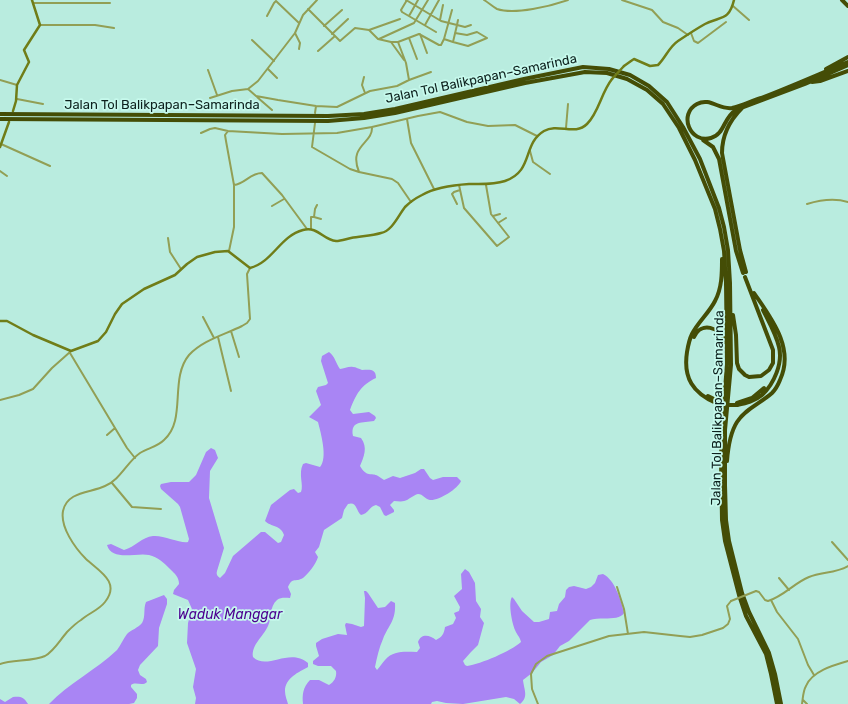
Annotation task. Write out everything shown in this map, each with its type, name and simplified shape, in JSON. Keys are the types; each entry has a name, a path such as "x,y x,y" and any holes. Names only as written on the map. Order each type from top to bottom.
{"highway":[{"path":"842,0 848,6"},
{"path":"801,82 848,57"},
{"path":"730,299 736,335 737,363 739,369 745,375 755,378 761,376 769,370 773,363 770,340 736,251 718,155 711,144 698,137 690,130 687,120 690,110 698,104 708,102 724,108 733,107 801,82 848,62"},
{"path":"698,137 708,139 717,135 722,130 729,115 736,110 810,82 848,65"},
{"name":"Jalan Tol Balikpapan–Samarinda","path":"0,114 328,116 364,114 395,109 583,67 596,67 630,75 649,86 667,102 683,126 700,159 719,208 724,227 728,250 731,365 725,430 726,520 737,573 750,612 769,653 781,704"},
{"path":"810,82 817,82 848,71"},
{"name":"Jalan Tol Balikpapan–Samarinda","path":"0,119 328,121 364,118 395,113 525,83 590,72 607,73 637,83 647,90 663,104 679,128 695,160 720,229 726,283 727,346 721,437 722,520 725,541 739,595 746,616 766,654 777,704"},
{"path":"744,107 736,115 729,126 723,139 722,146 723,160 745,274"},
{"path":"720,229 722,277 719,293 712,308 692,334 686,360 687,373 693,387 704,397 717,402 737,404 752,398 760,392 770,380 777,364 776,342 753,294"},
{"path":"725,486 728,450 731,435 736,423 745,413 774,391 783,374 785,366 782,341 770,316 753,294"},
{"path":"717,402 695,385 689,372 689,352 695,334 699,330 708,327 712,327 719,332 724,338 727,346"}],"street":[{"path":"210,98 232,91 248,89 268,69 295,33 299,23 308,9 317,0"},
{"path":"436,32 401,11 407,0 440,20 465,28 471,25"},
{"path":"409,16 418,0"},
{"path":"378,39 411,25 417,20 428,0"},
{"path":"425,25 439,0"},
{"path":"484,0 496,9 512,12 542,7 568,0"},
{"path":"622,0 652,10 663,22 689,34 694,41 698,42 726,22"},
{"path":"0,664 45,656 71,629 100,607 106,600 111,590 107,577 86,559 74,543 65,527 63,512 69,501 82,492 105,487 112,483 141,452 163,442 172,431 175,422 179,381 185,362 196,349 214,338 247,323 250,319 248,274 250,268 267,259 284,240 299,231 309,229 318,231 335,241 382,233 389,229 411,202 434,189 459,185 486,185 507,180 517,174 524,166 532,142 537,136 549,128 578,130 589,123 607,85 631,60 634,59 649,66 655,66 662,61 675,43 706,24 723,18 729,13 733,6 734,0"},
{"path":"267,16 276,1 299,23"},
{"path":"40,24 32,2 110,3"},
{"path":"440,20 443,6"},
{"path":"733,6 750,20"},
{"path":"308,9 332,34 341,41 354,28 369,30 400,19"},
{"path":"324,26 342,10"},
{"path":"420,34 439,45 441,44 444,40 452,10"},
{"path":"332,34 348,19"},
{"path":"453,42 458,20"},
{"path":"40,24 95,25 114,28"},
{"path":"13,111 17,99 17,85 29,62 24,50 40,24"},
{"path":"369,30 378,39 391,42 398,42 420,34"},
{"path":"444,40 468,46 487,38 477,32 467,35 455,32"},
{"path":"295,33 300,44 299,49"},
{"path":"420,34 427,53"},
{"path":"318,51 335,36"},
{"path":"409,38 417,59"},
{"path":"252,40 274,61"},
{"path":"391,42 406,62"},
{"path":"398,42 406,62 409,80"},
{"path":"268,69 277,78"},
{"path":"208,70 217,96"},
{"path":"256,96 316,106 337,107 370,91 396,86 431,72"},
{"path":"364,77 362,85 365,93"},
{"path":"0,80 17,85"},
{"path":"248,89 272,110"},
{"path":"17,99 42,104"},
{"path":"566,128 568,104"},
{"path":"315,113 316,106"},
{"path":"202,133 210,128 215,128 228,131 282,134 337,133 440,112 467,122 488,126 515,125 537,136"},
{"path":"407,119 411,143 434,189"},
{"path":"9,122 1,146 50,166"},
{"path":"315,123 312,148 350,169 392,178 398,183 411,202"},
{"path":"359,172 355,160 356,154 370,136 372,127"},
{"path":"228,131 225,135 234,185 234,227 230,251"},
{"path":"530,151 534,163 550,174"},
{"path":"0,171 7,176"},
{"path":"234,185 240,184 249,177 262,172 309,229"},
{"path":"459,185 463,206 496,246 509,237 491,213 486,185"},
{"path":"457,204 452,194 460,190"},
{"path":"272,206 284,199"},
{"path":"807,204 832,200 848,202"},
{"path":"314,217 314,209 317,205"},
{"path":"493,216 500,214"},
{"path":"309,229 310,218 314,217 322,219"},
{"path":"498,223 506,218"},
{"path":"168,238 170,252 181,269"},
{"path":"0,400 19,395 33,389 52,368 70,352 98,341 106,332 122,304 144,289 174,276 199,256 220,251 230,251 250,268"},
{"path":"204,317 214,338"},
{"path":"0,321 7,321 70,352 99,404 135,458"},
{"path":"231,331 239,356"},
{"path":"218,337 231,391"},
{"path":"107,435 115,428"},
{"path":"112,483 132,507 161,509"},
{"path":"832,542 848,560"},
{"path":"538,704 530,679 533,669 538,662 547,656 604,637 649,632 690,637 712,632 723,628 729,623 730,619 727,606 731,601 756,591 760,592 765,601 771,600 809,577 848,567"},
{"path":"779,578 789,590"},
{"path":"616,587 624,609 628,634"},
{"path":"771,600 777,612 798,639 814,676"},
{"path":"802,704 805,686 814,676 827,668 848,662"},
{"path":"803,700 807,704"}],"water":[{"name":"Waduk Manggar","path":"329,352 340,369 354,367 362,370 372,370 376,375 376,378 366,384 354,399 350,410 353,414 369,412 376,418 374,421 358,423 353,427 353,436 361,438 365,448 360,466 362,470 369,474 379,476 384,480 393,476 400,478 424,469 433,480 443,477 457,477 461,481 452,491 438,499 430,500 418,494 414,495 408,500 394,501 390,505 394,512 386,516 380,507 376,505 361,515 355,505 351,503 348,504 344,510 342,518 324,530 319,547 315,552 318,557 316,563 303,578 291,582 288,587 291,594 290,598 280,598 274,603 268,626 256,645 253,653 253,657 259,661 265,662 293,657 308,663 308,667 293,676 287,682 285,691 288,704 195,704 196,698 193,687 196,669 187,643 188,623 192,609 188,600 173,594 174,590 179,584 177,577 161,560 155,557 144,554 119,555 110,550 107,545 111,544 124,550 132,547 145,538 153,536 188,542 189,539 180,507 161,489 160,486 161,484 171,482 189,482 196,475 206,452 211,448 215,450 218,458 210,471 209,498 224,548 217,576 220,578 225,573 233,556 261,532 265,532 278,543 281,542 284,535 281,529 265,521 271,505 290,490 294,489 298,493 301,492 301,472 303,464 306,463 320,467 322,463 324,452 318,422 309,417 321,405 316,391 318,387 328,383 321,361 322,356"},
{"path":"465,569 469,572 475,583 476,601 481,609 480,617 484,623 478,645 463,661 467,666 496,657 521,642 515,630 510,608 512,597 522,611 534,622 539,622 549,619 550,612 557,611 559,604 565,597 566,590 569,587 574,586 586,589 595,583 598,575 603,574 614,586 624,613 618,617 590,620 569,641 560,646 553,655 541,662 532,673 523,680 525,696 520,704 514,699 506,697 463,704 437,701 432,702 431,704 303,704 304,691 310,680 319,680 329,685 336,677 336,671 331,666 318,666 313,664 313,661 319,656 316,643 322,639 338,634 347,635 346,623 361,627 364,626 364,591 368,593 378,608 385,607 391,601 395,603 393,618 378,653 375,667 377,670 388,657 396,653 417,652 420,648 418,642 421,637 428,636 436,640 440,638 445,627 453,624 456,618 454,613 459,611 460,607 454,596 462,589 461,574"},
{"name":"Waduk Manggar","path":"164,595 167,599 167,604 159,628 158,646 140,665 138,670 140,675 146,679 147,682 143,684 131,685 137,694 137,698 134,703 49,704 57,696 117,650 127,634 142,623 146,602"},
{"path":"13,697 22,698 28,704 0,704 0,699 5,702"}]}
